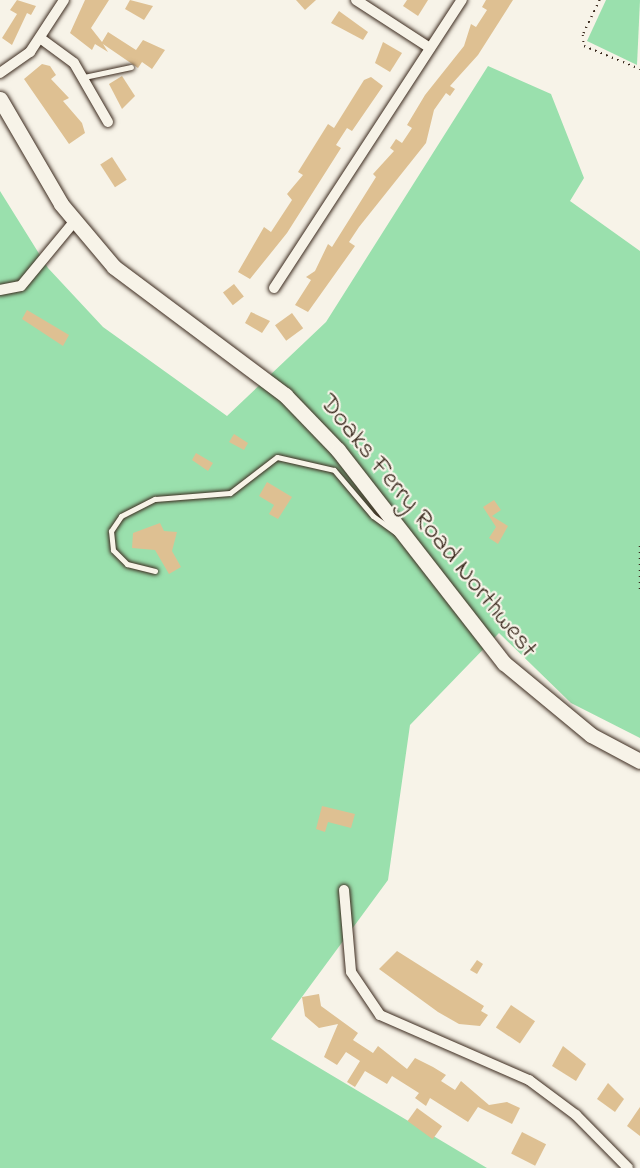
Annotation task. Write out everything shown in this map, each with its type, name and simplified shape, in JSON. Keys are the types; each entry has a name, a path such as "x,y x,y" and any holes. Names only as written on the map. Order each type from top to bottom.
{"main road":[{"name":"Doaks Ferry Road Northwest","path":"0,99 74,222 128,281 285,395 338,450 404,536 518,676 591,735 640,761"}],"street":[{"path":"0,73 30,52 64,0"},
{"path":"356,0 430,48"},
{"path":"274,288 462,0"},
{"path":"40,38 68,55 108,122"},
{"path":"0,290 21,286 74,222"},
{"path":"344,890 351,972 380,1015 530,1080 576,1115 628,1168"}],"lane":[{"path":"82,78 132,67"},
{"path":"155,571 127,564 113,550 111,531 121,516 155,499 230,493 266,460 277,457 334,470 373,516 404,536"}],"path":[{"path":"600,0 583,35 584,46 640,69"},
{"path":"640,546 640,594"}],"green space":[{"path":"606,0 640,0 637,65 587,41"},
{"path":"488,66 551,94 584,178 570,201 640,251 640,738 571,703 499,633 410,725 388,880 271,1039 487,1168 0,1168 0,191 48,268 103,327 227,416 326,322"}],"building":[{"path":"17,0 36,6 31,15 27,13 12,45 2,38 17,14 10,10"},
{"path":"85,0 109,0 91,28 102,42 108,32 136,50 143,40 165,50 152,69 142,62 138,68 103,44 108,52 95,44 92,50 70,33"},
{"path":"130,0 153,6 144,20 125,9"},
{"path":"296,0 316,0 305,10"},
{"path":"407,0 428,0 418,16 403,6"},
{"path":"486,0 513,0 478,55 450,86 455,89 450,96 446,93 434,110 426,143 359,227 349,242 355,246 308,312 295,305 311,280 306,277 315,271 328,244 332,247 376,177 373,174 394,151 390,148 396,139 402,143 412,128 407,125 425,95 464,46 471,24 476,27 487,10 482,7"},
{"path":"339,11 368,32 363,40 331,23"},
{"path":"383,42 402,53 390,72 375,63"},
{"path":"42,64 50,66 56,75 51,79 69,98 63,101 82,123 85,133 69,144 24,79"},
{"path":"122,76 135,96 122,109 109,84"},
{"path":"371,77 383,86 352,131 347,128 336,145 341,148 287,233 250,279 238,272 264,227 271,232 292,200 287,194 303,175 298,172 328,124 334,128 364,80"},
{"path":"112,157 127,180 115,187 100,165"},
{"path":"234,284 244,297 233,305 223,293"},
{"path":"27,310 69,335 63,346 22,319"},
{"path":"251,312 270,321 262,333 245,323"},
{"path":"292,313 303,328 286,341 275,325"},
{"path":"234,434 248,443 244,450 229,442"},
{"path":"196,453 213,463 208,471 192,460"},
{"path":"267,482 292,497 278,519 269,514 274,505 259,496"},
{"path":"494,500 501,510 492,516 508,526 498,544 489,538 496,527 483,507"},
{"path":"160,523 164,531 177,532 172,551 181,567 169,574 155,550 132,548 133,533"},
{"path":"322,806 355,814 351,828 328,822 325,832 316,829"},
{"path":"397,951 484,1006 481,1011 488,1015 480,1026 459,1024 438,1012 379,969"},
{"path":"477,960 483,964 477,974 470,970"},
{"path":"319,994 321,1006 358,1033 353,1040 373,1053 378,1046 407,1069 415,1058 446,1075 441,1081 455,1090 461,1081 489,1105 507,1102 520,1108 512,1124 478,1107 468,1122 430,1098 426,1106 415,1098 419,1093 392,1076 387,1084 365,1071 355,1087 347,1082 360,1061 346,1052 337,1065 324,1057 338,1024 319,1028 305,1016 302,997"},
{"path":"511,1005 535,1021 520,1044 496,1027"},
{"path":"563,1046 586,1064 576,1081 552,1066"},
{"path":"608,1083 624,1099 615,1112 597,1099"},
{"path":"640,1107 640,1136 627,1126"},
{"path":"417,1108 442,1126 433,1139 408,1121"},
{"path":"522,1132 546,1144 535,1166 511,1153"}]}
